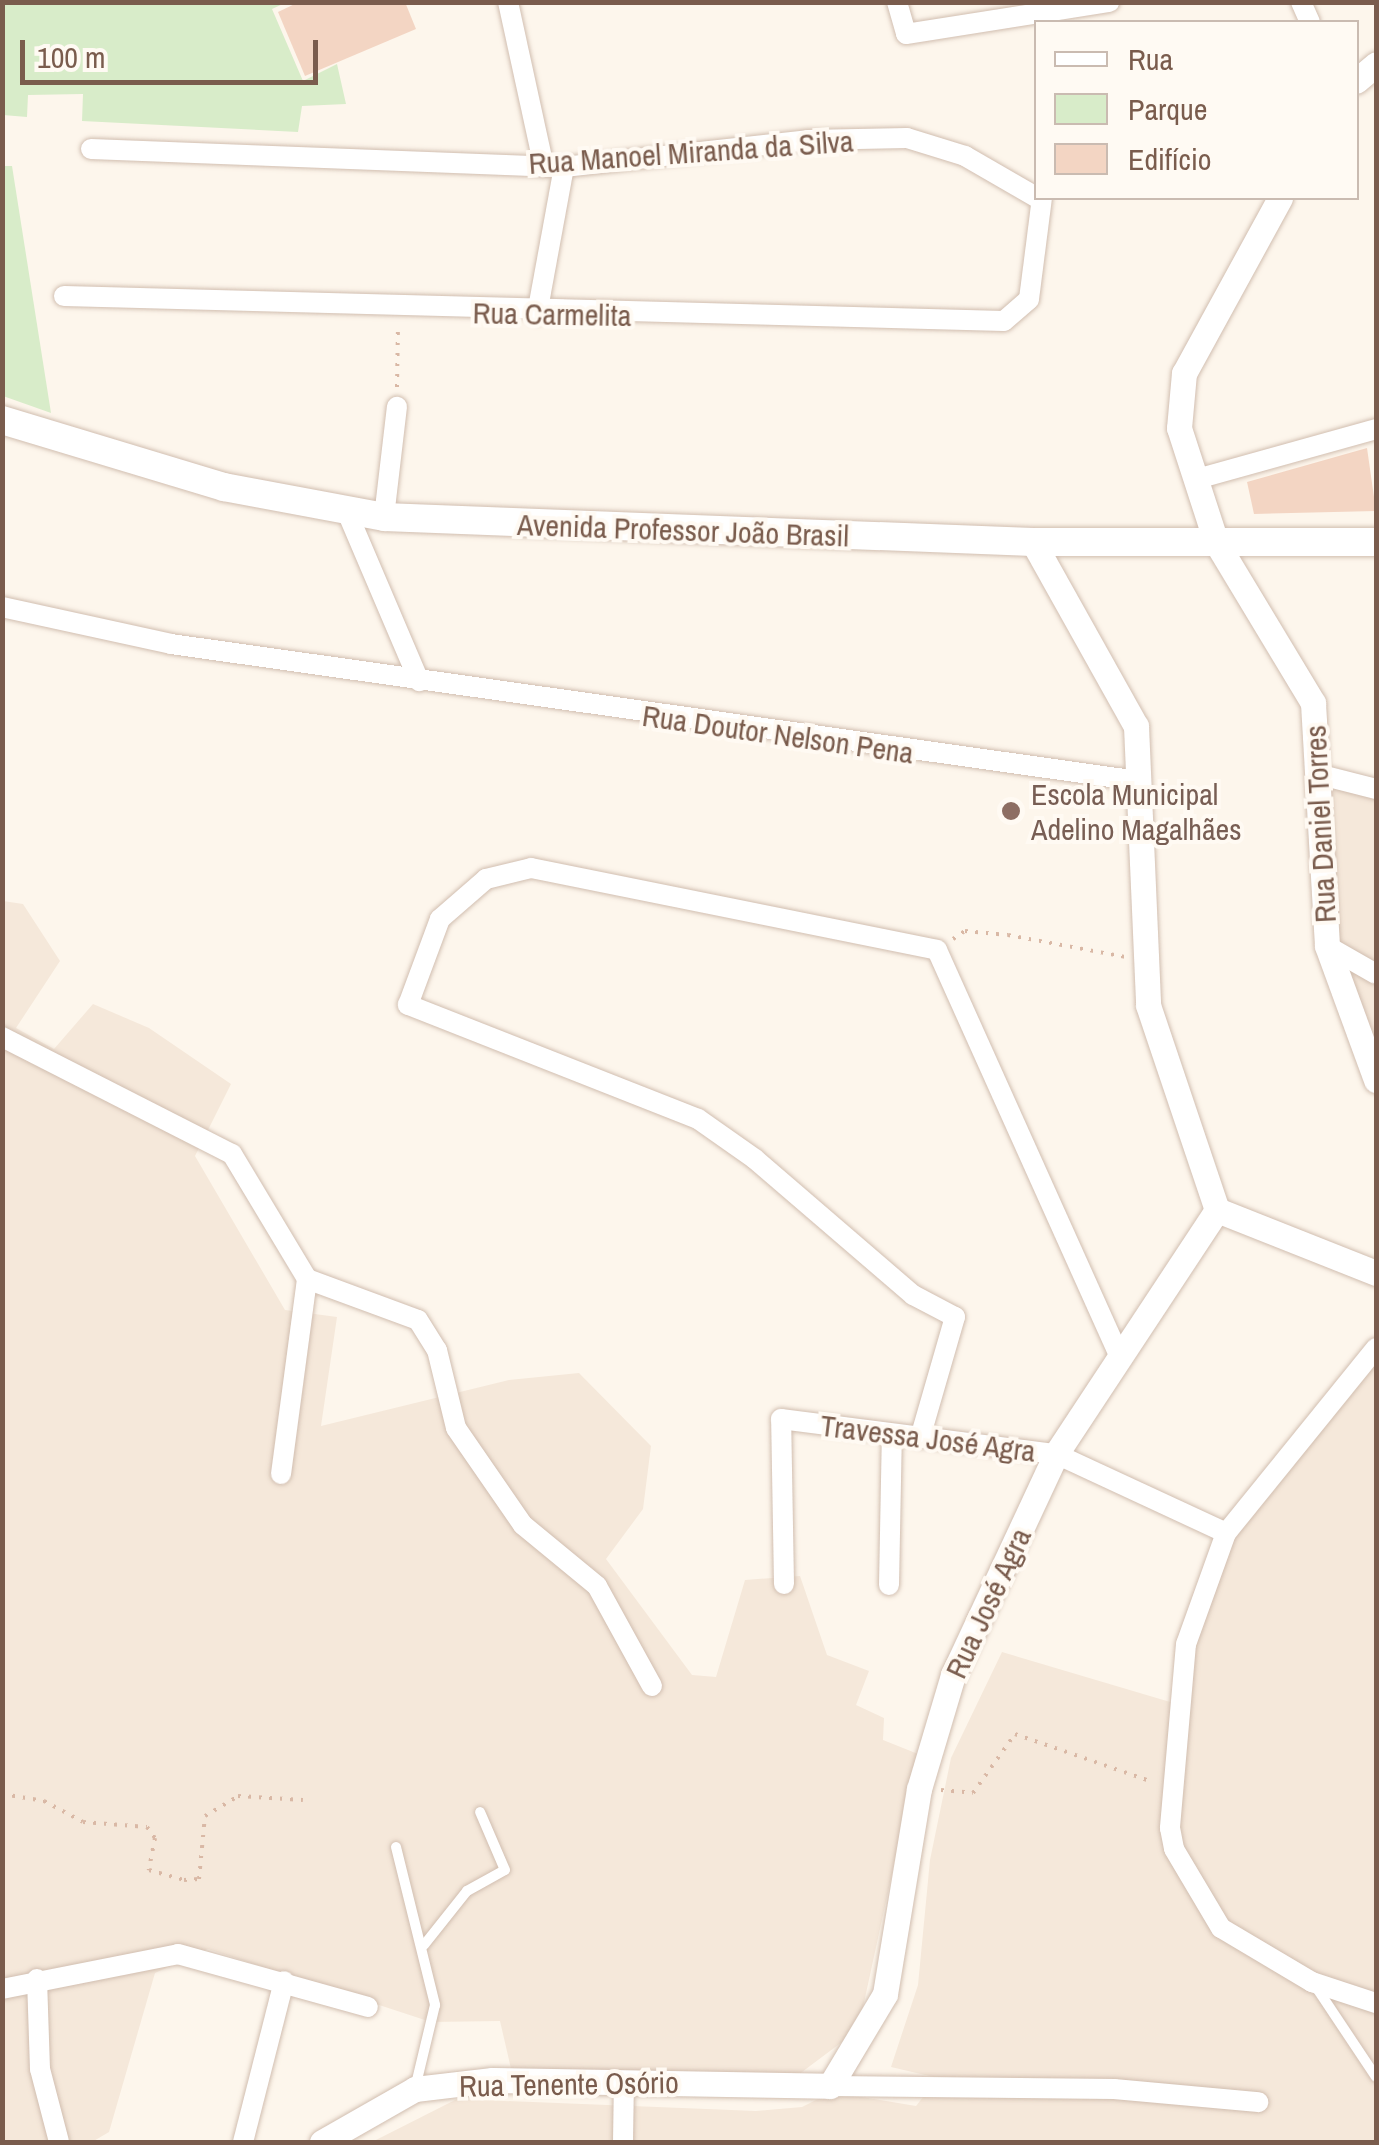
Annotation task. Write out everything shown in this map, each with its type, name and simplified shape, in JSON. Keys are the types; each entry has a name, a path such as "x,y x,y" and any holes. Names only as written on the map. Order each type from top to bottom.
{"main road":[{"name":"Avenida Professor João Brasil","path":"2,420 224,487 384,517 1033,542 1376,542"}],"street":[{"path":"508,2 554,167 536,314"},
{"path":"897,2 903,32 1109,2"},
{"name":"Rua Manoel Miranda da Silva","path":"91,149 554,167 808,140 907,138 965,156 1034,195"},
{"name":"Rua Carmelita","path":"64,296 536,314 1004,321 1029,298 1039,200"},
{"name":"Rua Daniel Torres","path":"1279,200 1184,374 1180,428 1216,542 1313,703 1321,775 1327,946 1376,1080"},
{"path":"384,517 396,407"},
{"path":"1197,479 1376,429"},
{"path":"347,512 419,681"},
{"path":"1033,542 1124,694 1136,726 1142,960 1158,1039 1217,1210 1376,1273"},
{"name":"Rua Doutor Nelson Pena","path":"2,607 171,644 1138,781"},
{"path":"1321,775 1376,790"},
{"path":"920,1438 955,1317 913,1296 755,1158 698,1120 408,1005 440,919 505,870 550,872 937,950 1118,1353"},
{"path":"1327,946 1376,974"},
{"path":"2,1037 232,1154 307,1279 281,1474"},
{"name":"Rua José Agra","path":"830,2086 865,2039 885,1994 920,1789 954,1675 1056,1454 1118,1353 1217,1210"},
{"path":"307,1279 418,1320 438,1350 456,1428 523,1525 597,1586 652,1686"},
{"path":"1376,1348 1226,1534 1186,1644 1172,1789 1174,1849 1206,1910 1251,1951 1312,1982 1376,2003"},
{"name":"Travessa José Agra","path":"784,1584 777,1421 1056,1454 1226,1534"},
{"path":"889,1584 892,1434"},
{"path":"2,1989 178,1954 368,2007"},
{"path":"37,1979 40,2069 59,2142"},
{"path":"243,2142 284,1981"},
{"path":"624,2081 624,2142"},
{"name":"Rua Tenente Osório","path":"322,2142 415,2089 624,2081 1114,2089 1258,2102"}],"lane":[{"path":"424,1946 467,1891 505,1870 480,1812"},
{"path":"396,1847 436,2005 415,2089"},
{"path":"1312,1982 1376,2077"}],"path":[{"path":"396,407 399,310"},
{"path":"937,950 964,932 1142,960"},
{"path":"920,1789 974,1793 1015,1734 1172,1789"},
{"path":"2,1794 44,1801 83,1822 147,1827 155,1838 149,1870 184,1880 199,1879 205,1816 238,1796 304,1800"}],"shaded area":[{"path":"1320,783 1376,797 1376,1090 1336,978"},
{"path":"3,901 23,904 60,961 16,1028 54,1049 93,1004 149,1028 231,1084 195,1156 285,1310 337,1317 321,1426 509,1380 579,1373 651,1446 643,1509 606,1559 692,1675 716,1677 745,1580 800,1576 827,1655 869,1671 856,1705 884,1718 883,1740 918,1754 858,2030 798,2075 512,2073 500,2021 431,2022 208,1949 155,1973 109,2132 92,2142 3,2142"},
{"path":"1376,1340 1376,2142 372,2142 457,2099 756,2111 802,2107 832,2092 916,2106 938,2078 891,2067 918,1985 930,1860 951,1758 1002,1652 1187,1707 1189,1667 1230,1539"}],"green space":[{"path":"2,3 285,3 272,9 303,81 337,64 346,104 302,106 298,132 82,121 83,94 28,95 27,117 3,115"},
{"path":"3,166 12,166 51,413 3,396"}],"building":[{"path":"299,2 405,2 416,29 305,76 278,12"},
{"path":"1367,448 1376,511 1254,514 1247,482"}],"place":[{"name":"Escola Municipal Adelino Magalhães","path":"1011,811"}]}
